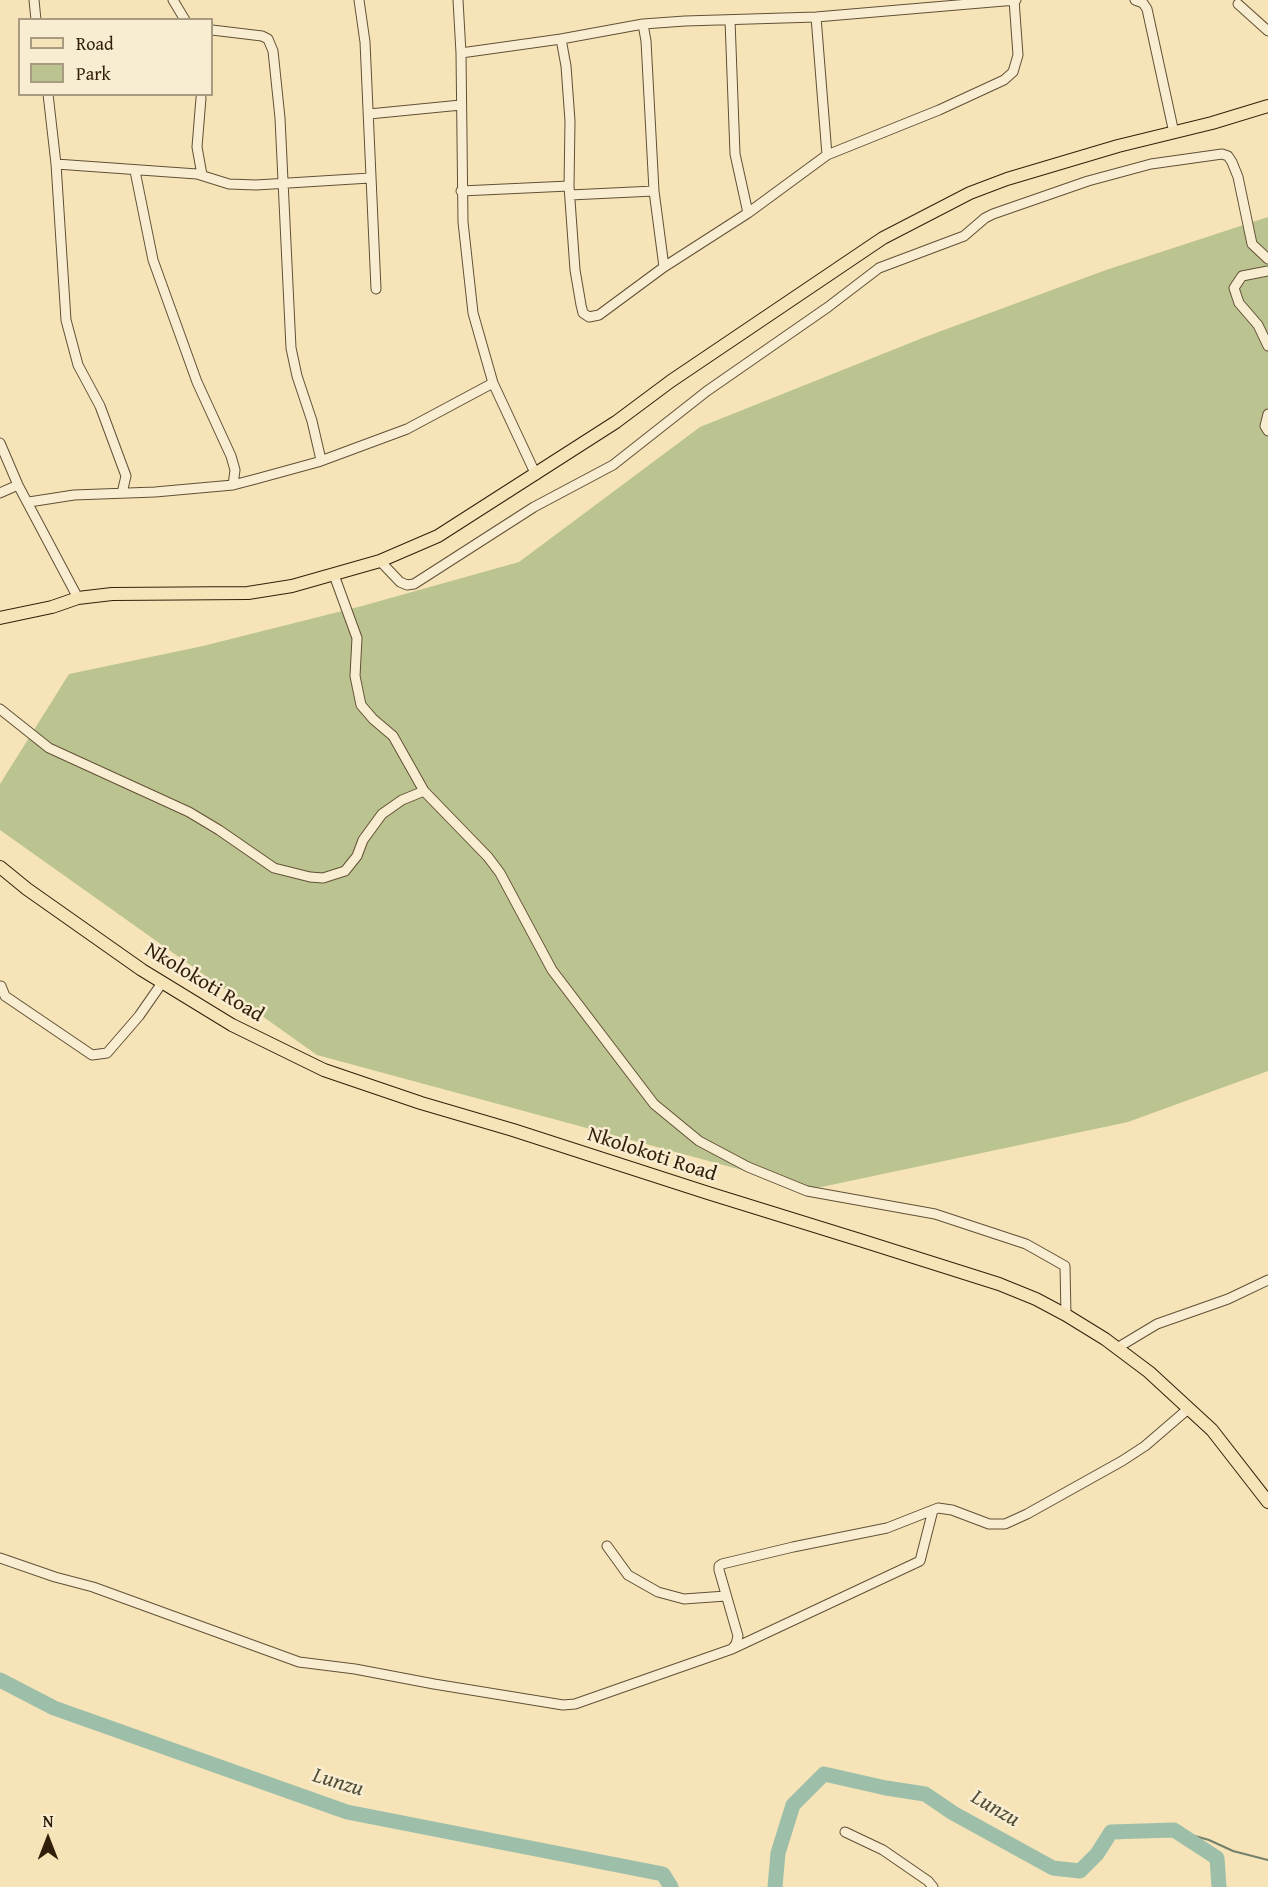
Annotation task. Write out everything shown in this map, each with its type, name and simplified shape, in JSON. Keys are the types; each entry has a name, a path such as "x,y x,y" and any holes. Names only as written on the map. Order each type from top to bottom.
{"main road":[{"path":"0,618 52,607 78,598 112,594 248,593 292,586 380,561 438,536 536,475 883,238 970,193 1007,179 1118,146 1174,133 1268,106"},
{"name":"Nkolokoti Road","path":"0,867 106,946 162,983 232,1025 343,1078 999,1284 1036,1299 1118,1348 1149,1372 1212,1430 1268,1502"}],"street":[{"path":"34,0 36,18"},
{"path":"173,0 184,18"},
{"path":"359,0 365,42 376,289"},
{"path":"458,0 461,53 461,191 473,313 493,383 536,475"},
{"path":"461,53 561,39 643,24 816,17 1015,0 1018,55 1013,72 1004,80 939,110 827,155 748,213 664,267 599,315 589,317 584,313 575,270 570,191 570,121 566,66 561,39"},
{"path":"1135,0 1143,3 1147,9 1174,133"},
{"path":"1238,4 1268,31"},
{"path":"816,17 827,155"},
{"path":"730,20 737,169 748,213"},
{"path":"643,24 646,41 654,191 664,267"},
{"path":"213,30 268,39 273,51 280,118 291,348 321,460"},
{"path":"48,96 56,164 66,320 78,365 100,406 126,476 122,493"},
{"path":"201,98 197,147 202,175"},
{"path":"369,114 461,105"},
{"path":"380,561 400,582 407,585 414,584 534,507 613,465 707,391 828,307 879,268 964,236 993,214 1088,181 1151,164 1222,154 1228,156 1238,177 1252,244 1268,259"},
{"path":"56,164 202,175 229,184 370,178"},
{"path":"135,171 153,260 197,382 231,456 235,470 233,485"},
{"path":"461,191 654,191"},
{"path":"1268,271 1242,276 1234,288 1239,303 1258,325 1268,346"},
{"path":"29,502 74,495 233,485 321,460 407,429 493,383"},
{"path":"1268,414 1265,426 1268,431"},
{"path":"0,443 18,485 78,598"},
{"path":"0,493 18,485"},
{"path":"334,574 357,638 355,676 361,705 393,736 424,791 488,857 500,873 552,970 654,1104 699,1141 748,1167 807,1191 935,1214 1026,1244 1065,1266 1066,1315"},
{"path":"0,709 49,748 189,812 274,868 310,877 323,878 345,871 357,856 363,840 382,814 402,800 424,791"},
{"path":"1,986 5,996 92,1055 107,1053 139,1016 162,983"},
{"path":"1118,1348 1157,1324 1228,1299 1268,1280"},
{"path":"732,1649 738,1636 719,1570 722,1564 887,1528 933,1510 945,1508 989,1524 1005,1524 1028,1514 1122,1461 1145,1446 1188,1409"},
{"path":"0,1558 93,1587 299,1662 355,1669 563,1705 575,1704 732,1649 920,1561 933,1510"},
{"path":"607,1546 628,1575 658,1592 684,1599 726,1596"},
{"path":"845,1832 883,1850 928,1881 933,1887"}],"green space":[{"path":"1268,217 1268,1071 1128,1122 812,1189 317,1055 0,830 0,784 69,674 203,646 362,606 519,562 700,427 925,337 1106,270"}],"waterway":[{"name":"Lunzu","path":"0,1680 54,1708 347,1812 663,1874 671,1887"},
{"name":"Lunzu","path":"775,1887 778,1853 793,1805 824,1774 925,1794 953,1813 1053,1868 1080,1871 1097,1854 1111,1832 1174,1830 1217,1858 1219,1887"},
{"path":"1174,1830 1209,1840 1233,1851 1268,1860"}]}
